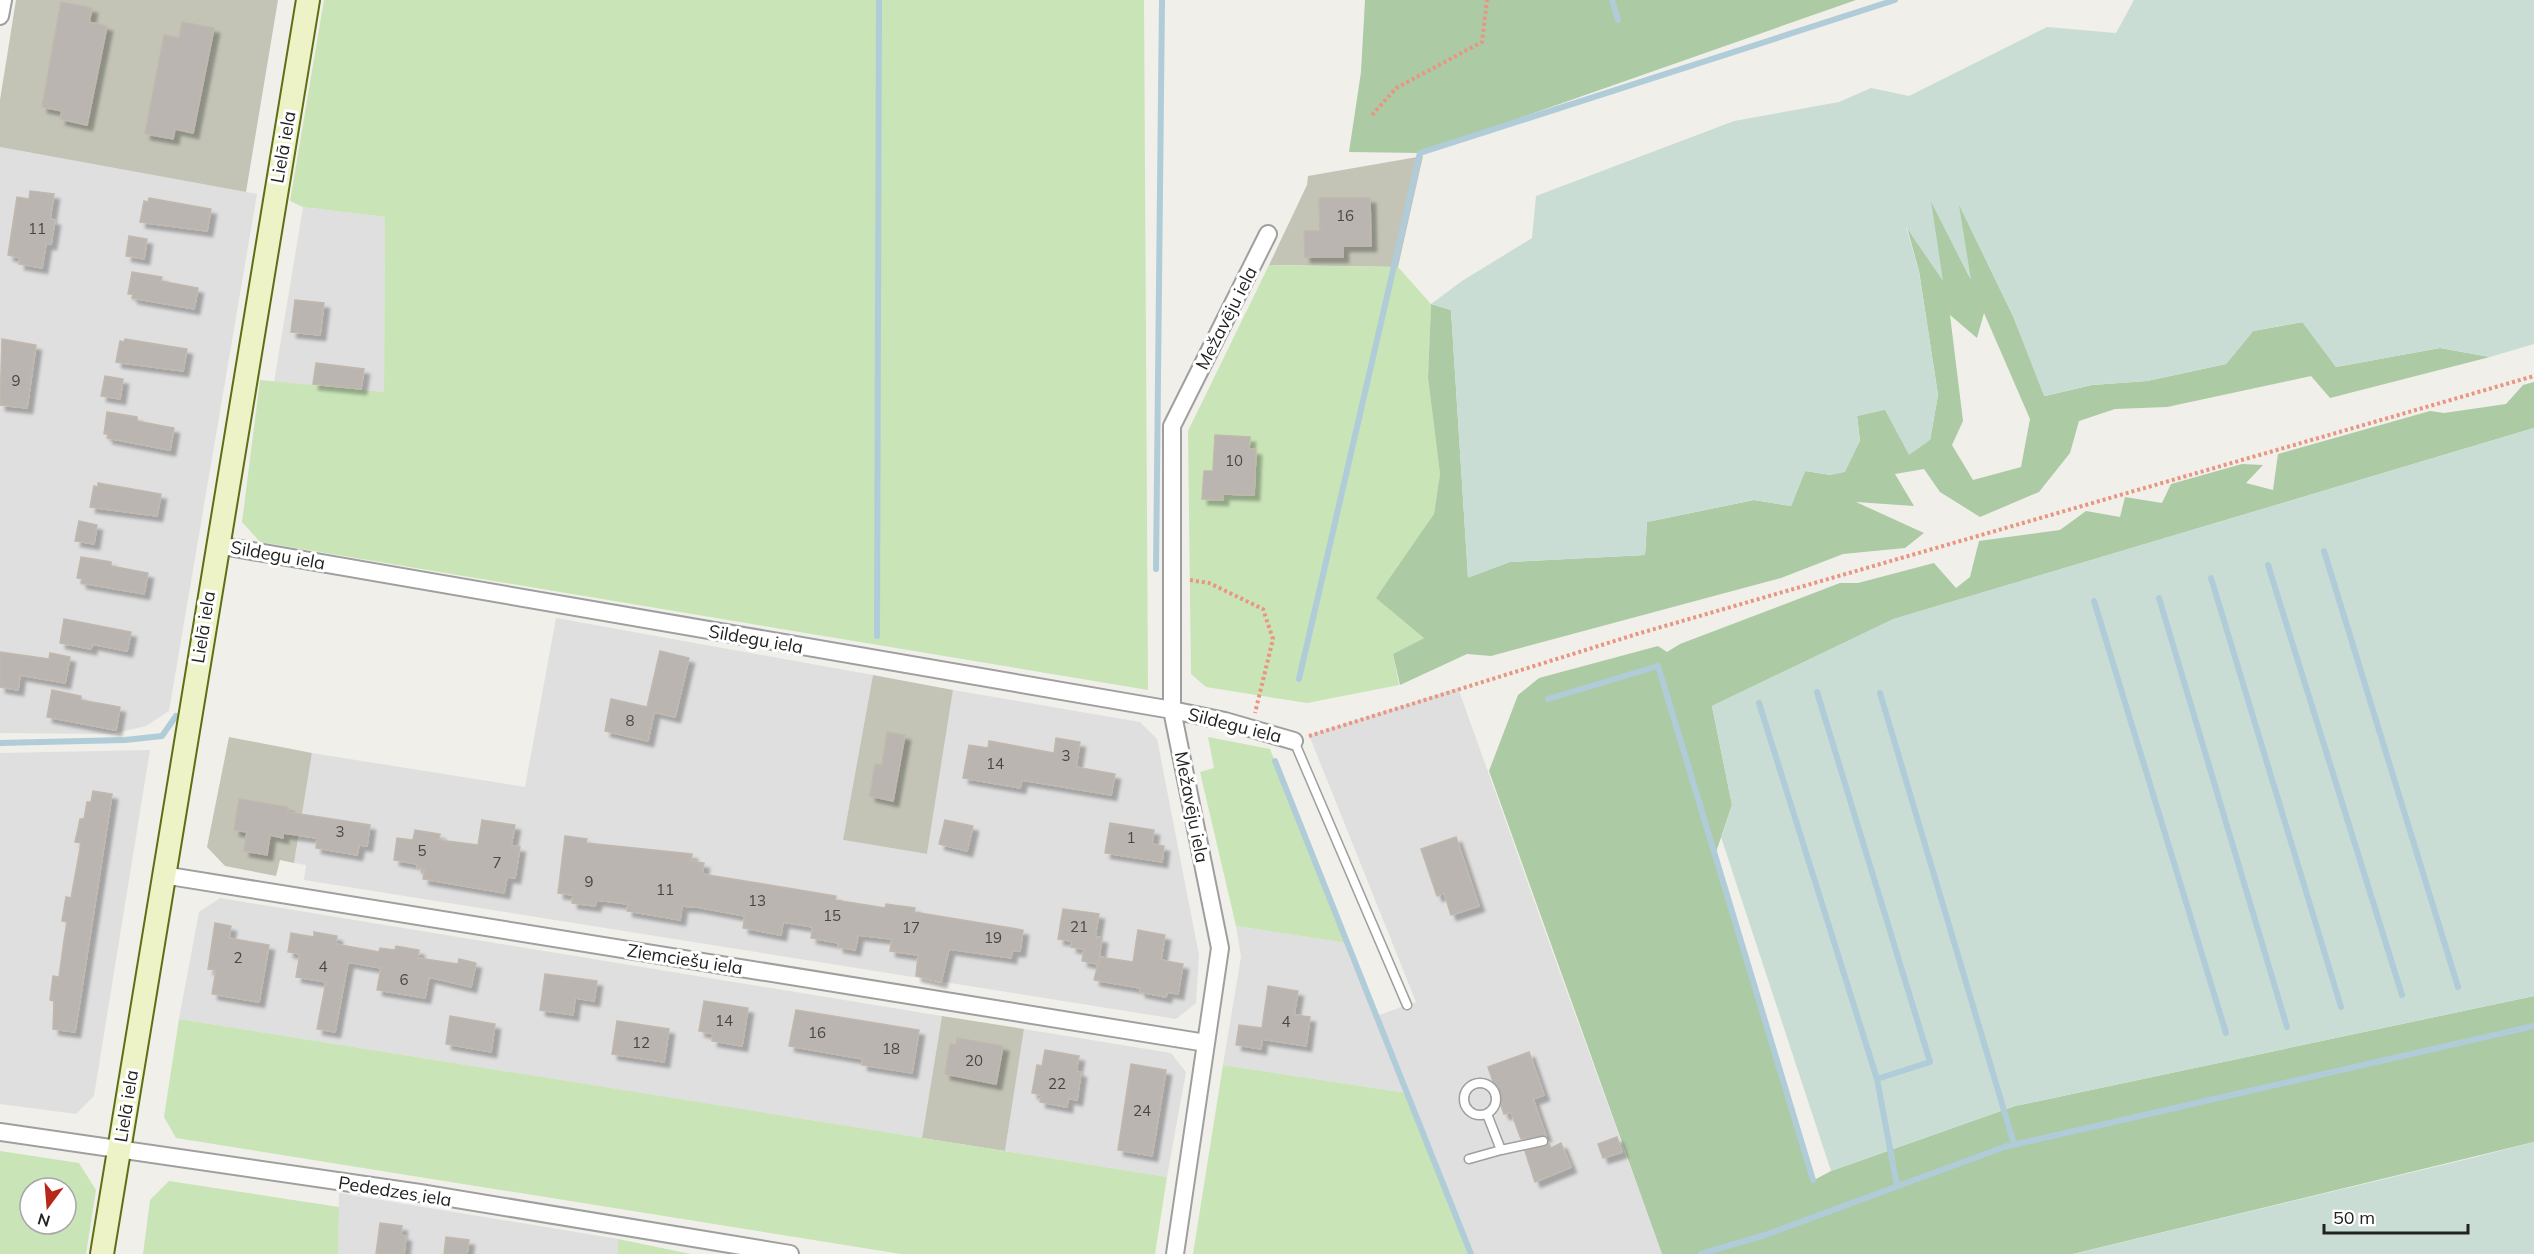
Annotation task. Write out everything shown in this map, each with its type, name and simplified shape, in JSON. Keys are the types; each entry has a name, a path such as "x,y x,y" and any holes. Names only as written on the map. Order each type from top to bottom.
{"street":[{"path":"0,16 3,0"},
{"name":"Lielā iela","path":"102,1254 308,0"},
{"name":"Mežavēju iela","path":"1175,1254 1220,948 1172,710 1172,426 1268,234"},
{"name":"Sildegu iela","path":"217,545 1172,710 1251,728 1294,741"},
{"name":"Ziemciešu iela","path":"163,874 1206,1043"},
{"name":"Pededzes iela","path":"0,1132 118,1151 420,1193 600,1225 790,1254"}],"lane":[{"path":"1294,741 1407,1005"},
{"path":"1487,1114 1501,1150"},
{"path":"1469,1160 1543,1141"}],"path":[{"path":"1372,115 1396,88 1482,42 1487,0"},
{"path":"1294,741 1637,634 2534,376"},
{"path":"1172,578 1209,583 1263,609 1273,639 1251,728"}],"shaded area":[{"path":"16,0 278,0 246,192 0,147 0,100"},
{"path":"0,147 257,194 169,711 146,726 111,734 0,733"},
{"path":"1423,156 1398,267 1269,265 1307,185 1308,176"},
{"path":"303,207 385,217 384,392 274,382"},
{"path":"556,618 873,675 843,840 927,854 953,690 1140,722 1157,739 1199,955 1196,1003 1176,1019 304,880 306,865 294,863 312,753 525,787"},
{"path":"873,675 953,690 927,854 843,840"},
{"path":"1458,688 1662,1254 1471,1254 1407,1093 1223,1065 1241,957 1236,926 1347,943 1376,1016 1416,1002 1309,735"},
{"path":"229,737 312,753 294,863 280,860 276,876 225,866 207,847"},
{"path":"150,750 94,1096 76,1114 0,1104 0,753"},
{"path":"220,898 942,1016 922,1138 179,1019 199,912"},
{"path":"942,1016 1024,1029 1005,1151 922,1138"},
{"path":"1024,1029 1171,1053 1186,1072 1167,1177 1005,1151"},
{"path":"339,1193 618,1239 618,1254 338,1254"}],"green space":[{"path":"324,0 1144,0 1148,690 260,542 242,522 260,380 384,392 385,217 303,207 290,201"},
{"path":"1365,0 1856,0 1420,153 1349,152 1361,72"},
{"path":"2134,0 2534,0 2534,344 2490,357 2440,348 2336,367 2302,322 2253,331 2226,364 2147,381 2092,385 2044,396 2013,316 1959,205 1971,280 1931,201 1943,281 1906,227 1919,271 1938,395 1930,440 1909,455 1885,410 1857,416 1860,441 1845,472 1831,475 1805,471 1791,506 1754,500 1647,522 1645,555 1510,562 1468,578 1451,310 1431,304 1462,281 1532,238 1536,196 1734,121 1839,102 1871,88 1909,96 2047,27 2116,33"},
{"path":"1930,199 1970,278 1958,202 2013,316 2045,396 2092,385 2147,381 2226,364 2253,331 2303,322 2336,367 2440,348 2490,357 2330,398 2311,376 2167,407 2115,409 2079,421 2070,453 2039,492 1980,517 1940,492 1924,469 1895,474 1914,506 1856,502 1924,533 1905,548 1843,554 1781,578 1491,656 1467,654 1400,685 1393,654 1424,638 1376,598 1434,514 1440,474 1428,378 1431,304 1451,310 1468,577 1510,562 1645,555 1647,522 1754,500 1791,506 1805,471 1831,475 1860,441 1857,416 1885,409 1930,440 1938,395 1919,271 1906,224 1942,279","holes":["1984,313 2030,419 2021,467 1973,480 1952,445 1963,421 1950,315 1977,338"]},
{"path":"1269,265 1398,267 1431,304 1428,378 1440,474 1434,514 1409,552 1424,638 1393,654 1399,685 1307,703 1206,687 1191,674 1188,431"},
{"path":"2534,382 2534,428 1894,619 1712,706 1732,805 1715,855 1814,1180 1831,1171 2015,1106 2534,996 2534,1142 2073,1254 1662,1254 1489,771 1518,695 1539,678 1658,646 1667,652 1680,644 1840,583 1858,583 1934,563 1956,588 1970,577 1979,541 2060,530 2086,511 2120,517 2125,497 2162,503 2171,484 2242,464 2263,465 2246,483 2273,490 2278,454 2430,411 2444,413 2506,404 2523,385"},
{"path":"2534,428 2534,996 2015,1106 1831,1171 1721,837 1732,805 1712,706 1893,619"},
{"path":"1208,737 1270,749 1347,943 1236,926 1200,772 1214,768"},
{"path":"179,1019 1167,1177 1155,1254 901,1254 176,1138 164,1117"},
{"path":"1223,1065 1407,1093 1471,1254 1193,1254"},
{"path":"2534,1142 2534,1254 2073,1254 2472,1158"},
{"path":"0,1151 79,1163 96,1190 86,1254 0,1254"},
{"path":"169,1181 339,1207 338,1254 143,1254 150,1200"},
{"path":"618,1239 691,1254 618,1254"}],"building":[{"path":"61,2 92,8 89,22 107,26 87,125 60,119 62,111 42,107"},
{"path":"182,22 214,28 193,133 175,129 173,139 145,134 164,35 179,38"},
{"path":"30,191 54,194 50,219 55,220 51,244 46,244 42,268 19,264 20,258 8,255 17,197 29,199"},
{"path":"149,198 211,209 207,231 140,222 144,201 148,202"},
{"path":"1319,198 1370,198 1371,246 1343,246 1343,257 1305,257 1304,231 1320,231"},
{"path":"129,236 147,239 144,259 126,256"},
{"path":"132,272 162,277 161,281 198,288 194,309 132,298 133,294 128,294"},
{"path":"295,300 324,303 320,335 291,332"},
{"path":"2,339 36,345 27,408 0,405"},
{"path":"125,339 187,349 183,371 116,362 120,341 124,342"},
{"path":"316,363 364,369 361,389 313,384"},
{"path":"105,376 123,379 120,399 101,396"},
{"path":"107,412 137,417 137,421 174,428 170,450 107,438 108,434 104,434"},
{"path":"1215,435 1250,437 1249,449 1256,450 1254,495 1223,494 1223,500 1202,499 1204,471 1213,471"},
{"path":"98,483 161,494 157,516 90,507 94,486 98,487"},
{"path":"79,521 97,525 94,544 75,541"},
{"path":"81,557 111,562 111,566 148,573 144,594 81,583 82,579 77,578"},
{"path":"64,619 131,632 127,651 92,644 91,649 60,643"},
{"path":"660,651 689,658 675,717 654,712 648,741 605,731 611,699 647,707"},
{"path":"0,652 49,659 50,653 70,657 65,683 20,675 18,690 0,687"},
{"path":"52,690 81,696 81,700 120,707 116,730 47,717"},
{"path":"887,732 905,735 893,801 870,796 875,764 882,765"},
{"path":"1056,738 1080,742 1076,767 1115,774 1111,795 1022,780 1020,788 963,778 969,745 988,748 989,741 1054,753"},
{"path":"93,791 112,794 75,1032 53,1029 54,1001 50,1000 53,976 59,977 67,922 62,921 66,897 71,898 81,843 75,842 80,819 84,819 87,802 91,802"},
{"path":"239,799 288,807 287,812 370,825 367,846 359,845 357,855 316,848 317,838 283,833 283,838 270,835 267,855 244,851 247,832 234,830"},
{"path":"482,820 515,825 511,846 520,847 515,878 507,877 504,893 423,879 425,869 417,868 417,864 394,860 397,838 413,840 415,830 440,834 439,840 478,845"},
{"path":"945,820 973,826 967,851 939,844"},
{"path":"1110,823 1154,830 1152,844 1164,846 1162,862 1105,853"},
{"path":"565,836 587,839 586,843 692,854 691,861 704,863 702,874 836,896 835,900 885,908 886,904 915,908 914,912 1023,930 1020,951 1012,951 1011,958 949,949 941,982 916,976 918,955 890,951 892,939 858,935 855,950 838,947 839,943 811,938 813,927 783,922 781,935 743,928 745,916 697,907 682,906 680,920 627,911 628,904 597,900 595,906 572,903 573,895 558,893"},
{"path":"1456,837 1479,906 1451,915 1444,893 1437,896 1421,849"},
{"path":"1063,909 1099,914 1095,937 1102,938 1098,964 1082,961 1084,949 1071,947 1072,941 1058,939"},
{"path":"215,923 231,926 229,938 269,945 259,1002 212,994 216,970 208,969"},
{"path":"1138,930 1165,935 1161,960 1183,964 1178,994 1167,992 1166,997 1140,992 1140,988 1094,980 1100,957 1133,962"},
{"path":"314,932 337,936 336,944 379,952 380,948 395,950 396,946 419,950 418,958 458,964 459,959 476,963 471,987 429,977 425,998 377,990 381,968 348,962 335,1032 317,1029 326,982 296,977 300,954 288,952 291,933 314,937"},
{"path":"545,974 597,981 594,1001 575,998 573,1015 540,1010"},
{"path":"1268,986 1298,991 1294,1015 1310,1017 1306,1046 1262,1039 1261,1049 1236,1045 1239,1025 1262,1028"},
{"path":"704,1001 748,1008 742,1046 712,1041 713,1034 699,1031"},
{"path":"796,1010 919,1030 912,1073 862,1065 863,1059 789,1046"},
{"path":"450,1016 495,1024 491,1052 446,1044"},
{"path":"617,1021 669,1029 664,1062 612,1054"},
{"path":"957,1038 1003,1046 996,1084 945,1074 950,1044 956,1045"},
{"path":"1045,1050 1079,1056 1076,1071 1081,1072 1077,1100 1068,1098 1067,1107 1040,1102 1041,1095 1032,1093 1037,1065 1042,1066"},
{"path":"1529,1052 1544,1095 1533,1099 1546,1136 1521,1139 1511,1112 1504,1114 1488,1067"},
{"path":"1131,1064 1166,1070 1152,1156 1118,1150"},
{"path":"1617,1137 1622,1152 1603,1158 1598,1144"},
{"path":"1549,1143 1551,1148 1561,1143 1571,1167 1535,1182 1525,1151 1544,1147"},
{"path":"380,1223 402,1226 401,1235 406,1236 404,1254 376,1254"},
{"path":"446,1237 469,1240 467,1254 444,1254"}],"waterway":[{"path":"877,636 879,0"},
{"path":"1156,569 1162,0"},
{"path":"1612,0 1618,20"},
{"path":"1299,679 1420,153 1895,0"},
{"path":"2324,551 2458,987"},
{"path":"2268,565 2402,995"},
{"path":"2211,578 2341,1007"},
{"path":"2159,598 2287,1027"},
{"path":"2094,601 2226,1033"},
{"path":"1548,699 1658,666 1813,1180"},
{"path":"1817,692 1930,1062 1877,1079"},
{"path":"1880,693 2014,1144"},
{"path":"1759,703 1877,1079 1897,1186"},
{"path":"0,743 125,740 162,736 176,716"},
{"path":"1275,761 1471,1254"},
{"path":"1701,1254 1765,1235 2004,1147 2534,1026"}]}
